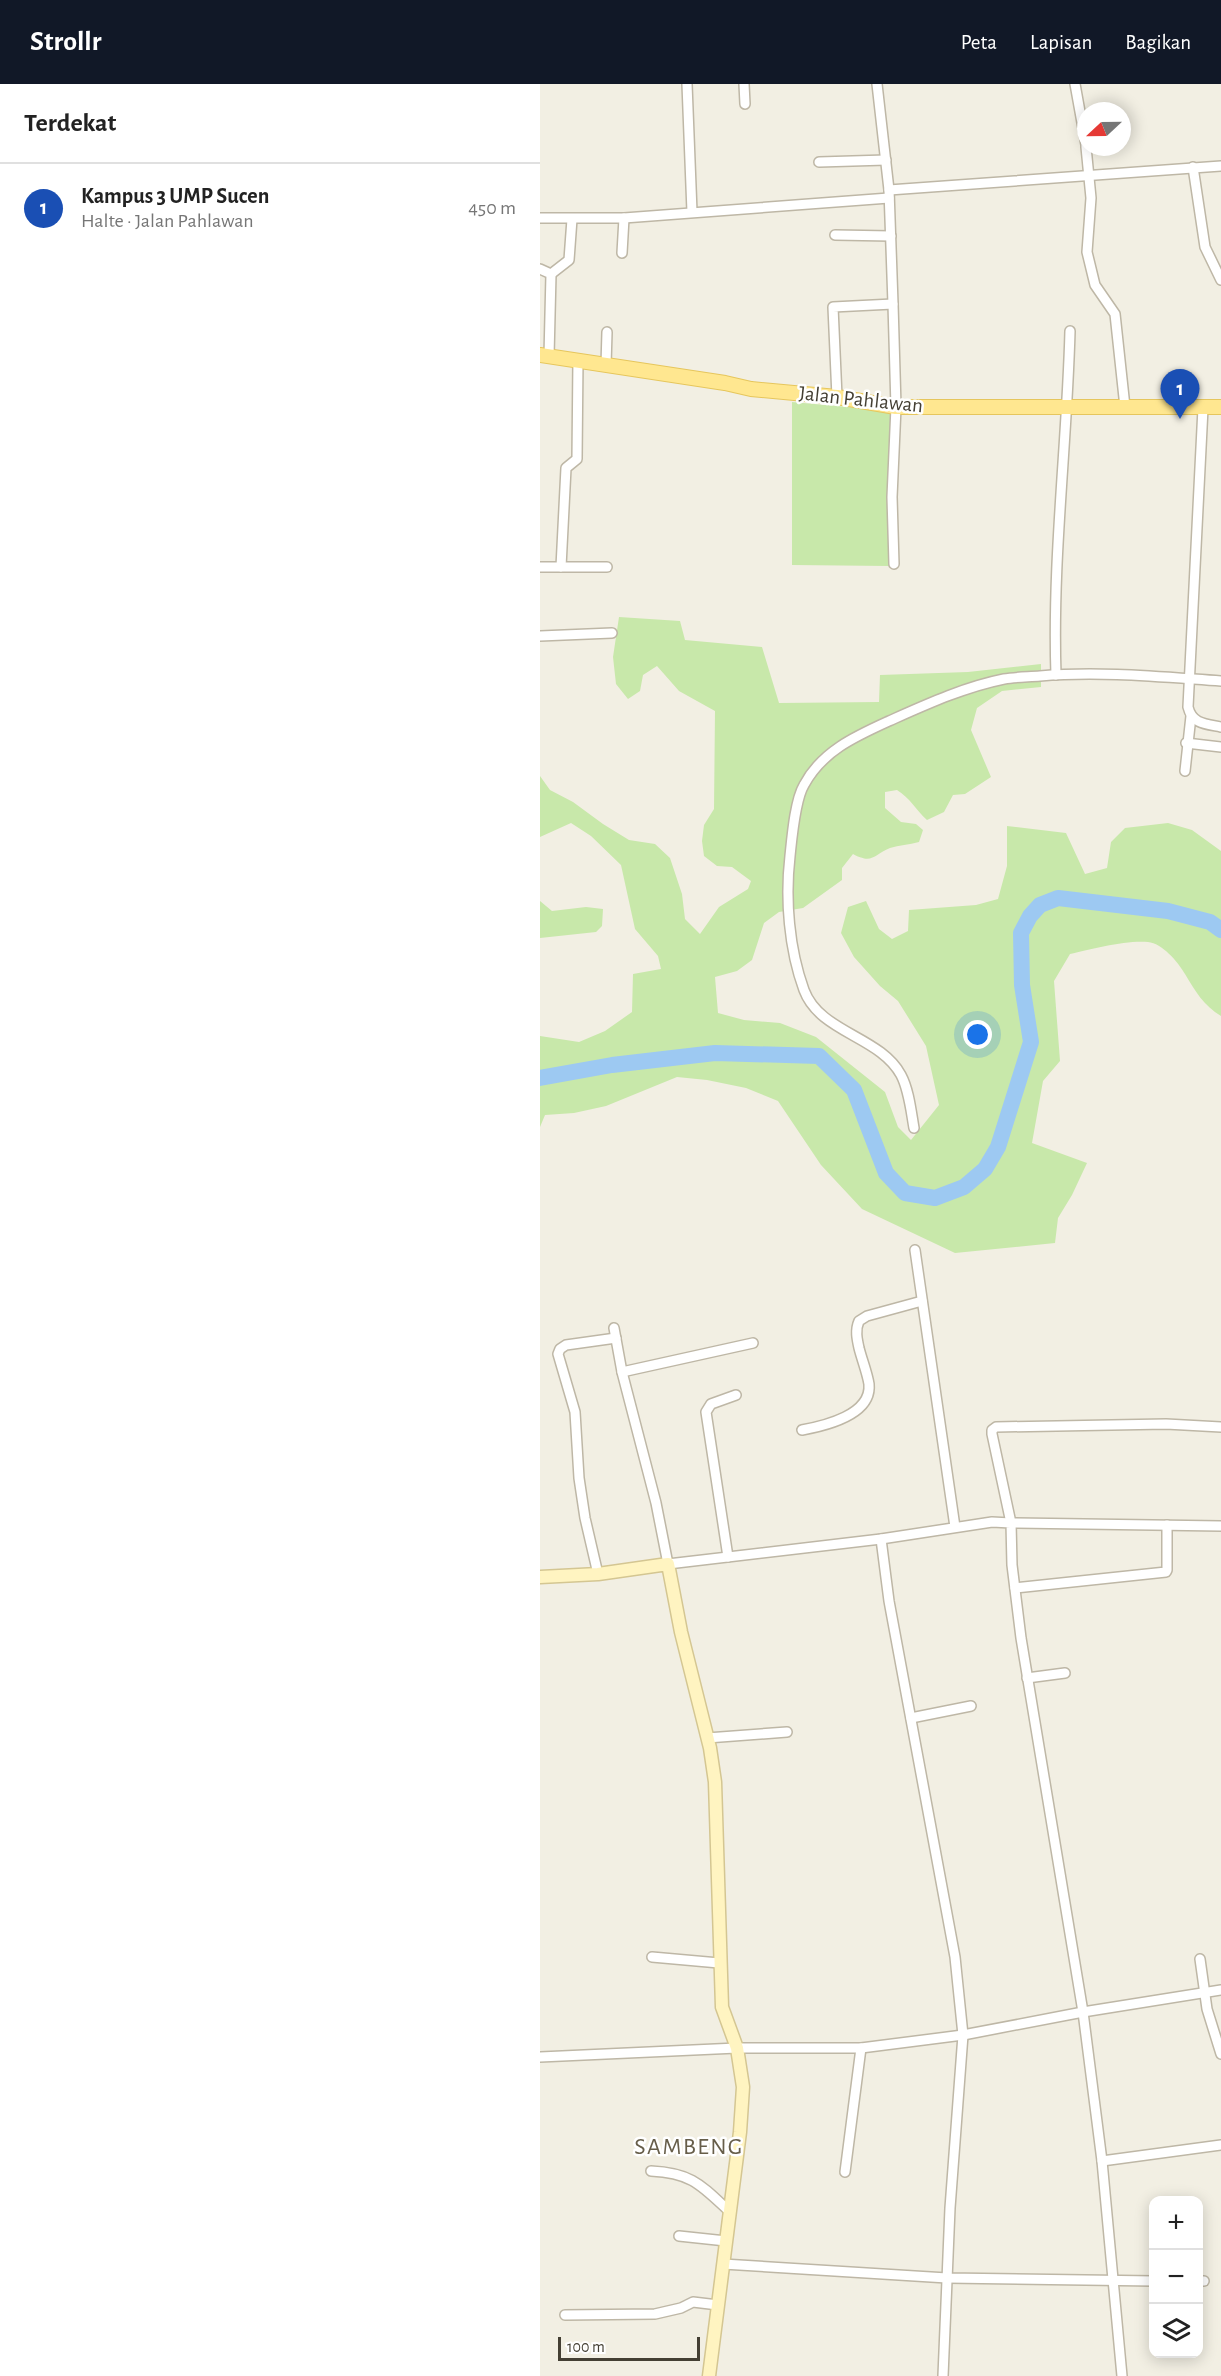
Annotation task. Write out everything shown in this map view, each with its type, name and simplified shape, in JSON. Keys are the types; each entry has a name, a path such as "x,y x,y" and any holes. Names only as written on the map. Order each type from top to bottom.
{"main road":[{"name":"Jalan Pahlawan","path":"544,355 751,389 837,397 896,406 1221,407"}],"street":[{"path":"687,84 692,212"},
{"path":"744,84 745,104"},
{"path":"877,84 886,160 891,236 896,406 892,496 894,564"},
{"path":"1075,84 1078,102"},
{"path":"1087,156 1091,198 1087,252 1095,285 1115,314 1125,407"},
{"path":"819,162 886,160"},
{"path":"540,218 624,218 1221,166"},
{"path":"1193,167 1205,247 1221,280"},
{"path":"622,253 624,218"},
{"path":"544,355 550,274 569,260 572,219"},
{"path":"834,235 891,236"},
{"path":"540,269 550,274"},
{"path":"837,397 833,307 893,304"},
{"path":"1056,675 1054,635 1058,520 1068,406 1070,331"},
{"path":"606,365 607,332"},
{"path":"561,567 566,468 577,459 578,359"},
{"path":"1203,408 1188,707 1191,716 1196,721 1221,726"},
{"path":"540,567 607,567"},
{"path":"540,636 612,633"},
{"path":"914,1128 906,1088 901,1075 891,1062 821,1015 811,1004 804,990 795,954 788,909 788,870 802,786 824,757 859,734 925,705 1004,679 1056,675 1138,674 1221,681"},
{"path":"1185,771 1186,743 1191,716"},
{"path":"1186,743 1221,747"},
{"path":"915,1250 955,1527"},
{"path":"802,1431 828,1425 844,1417 862,1404 868,1396 869,1384 856,1337 859,1321 867,1316 922,1301"},
{"path":"614,1328 622,1372 656,1503 681,1632 707,1738 717,1811 719,1963 722,2007 737,2048 741,2067 742,2104 709,2376"},
{"path":"598,1574 585,1518 579,1478 575,1412 558,1354 560,1349 566,1345 616,1338"},
{"path":"622,1372 753,1342"},
{"path":"728,1557 706,1412 711,1404 736,1395"},
{"path":"1122,2376 1115,2282 1083,2012 1027,1678 1015,1588 1011,1523 992,1430 996,1427 1166,1424 1221,1427"},
{"path":"540,1577 598,1574 881,1539 992,1522 1221,1526"},
{"path":"1015,1588 1166,1572 1167,1525"},
{"path":"881,1539 889,1601 955,1957 963,2035 943,2376"},
{"path":"1027,1678 1065,1673"},
{"path":"911,1718 971,1706"},
{"path":"707,1738 787,1732"},
{"path":"652,1957 719,1963"},
{"path":"1200,1959 1204,1992 1221,2055"},
{"path":"540,2057 737,2048 861,2048 963,2035 1083,2012 1221,1990"},
{"path":"845,2172 861,2048"},
{"path":"1102,2161 1221,2145"},
{"path":"651,2170 685,2175 730,2212"},
{"path":"679,2236 726,2241"},
{"path":"723,2264 947,2278 1149,2281"},
{"path":"565,2314 655,2314 681,2308 693,2302 718,2305"}],"green space":[{"path":"792,402 893,411 889,566 792,565"},
{"path":"619,617 680,621 685,640 762,647 779,703 879,702 880,675 968,672 1041,664 1041,687 1002,691 977,708 971,730 991,777 965,794 953,795 944,812 927,820 897,790 885,792 885,808 901,822 916,824 923,830 919,842 890,848 869,859 853,854 842,868 842,880 803,908 779,912 764,923 752,960 737,971 715,977 718,1013 744,1020 780,1023 816,1037 885,1092 898,1127 911,1140 939,1105 926,1046 898,1001 880,986 854,957 841,933 848,907 866,901 879,929 892,939 908,931 909,910 976,905 998,899 1007,866 1007,826 1066,833 1085,874 1107,868 1111,842 1125,828 1168,823 1192,830 1221,851 1221,1016 1200,998 1174,959 1153,943 1119,944 1070,954 1054,981 1060,1061 1043,1081 1032,1143 1087,1163 1058,1218 1055,1243 955,1253 862,1209 821,1165 778,1101 746,1088 677,1077 606,1106 574,1113 545,1115 540,1127 540,1036 579,1042 605,1031 632,1012 633,974 661,969 658,956 635,929 621,865 591,836 571,823 540,837 540,776 550,790 573,802 603,824 629,840 655,844 670,858 682,894 685,919 700,934 719,907 748,889 751,881 732,867 717,866 704,856 702,841 704,825 714,809 715,711 679,691 657,666 643,675 640,691 628,699 616,684 613,657"},
{"path":"540,901 552,911 586,907 603,909 602,926 596,932 540,938"}],"waterway":[{"path":"540,1078 612,1065 715,1053 819,1056 854,1090 886,1173 905,1193 935,1198 964,1187 985,1169 998,1147 1031,1042 1022,985 1021,933 1030,916 1040,905 1058,898 1168,911 1210,922 1221,930"}],"place":[{"name":"Kampus 3 UMP Sucen","path":"1180,419"}],"district":[{"name":"SAMBENG","path":"689,2146"}]}
